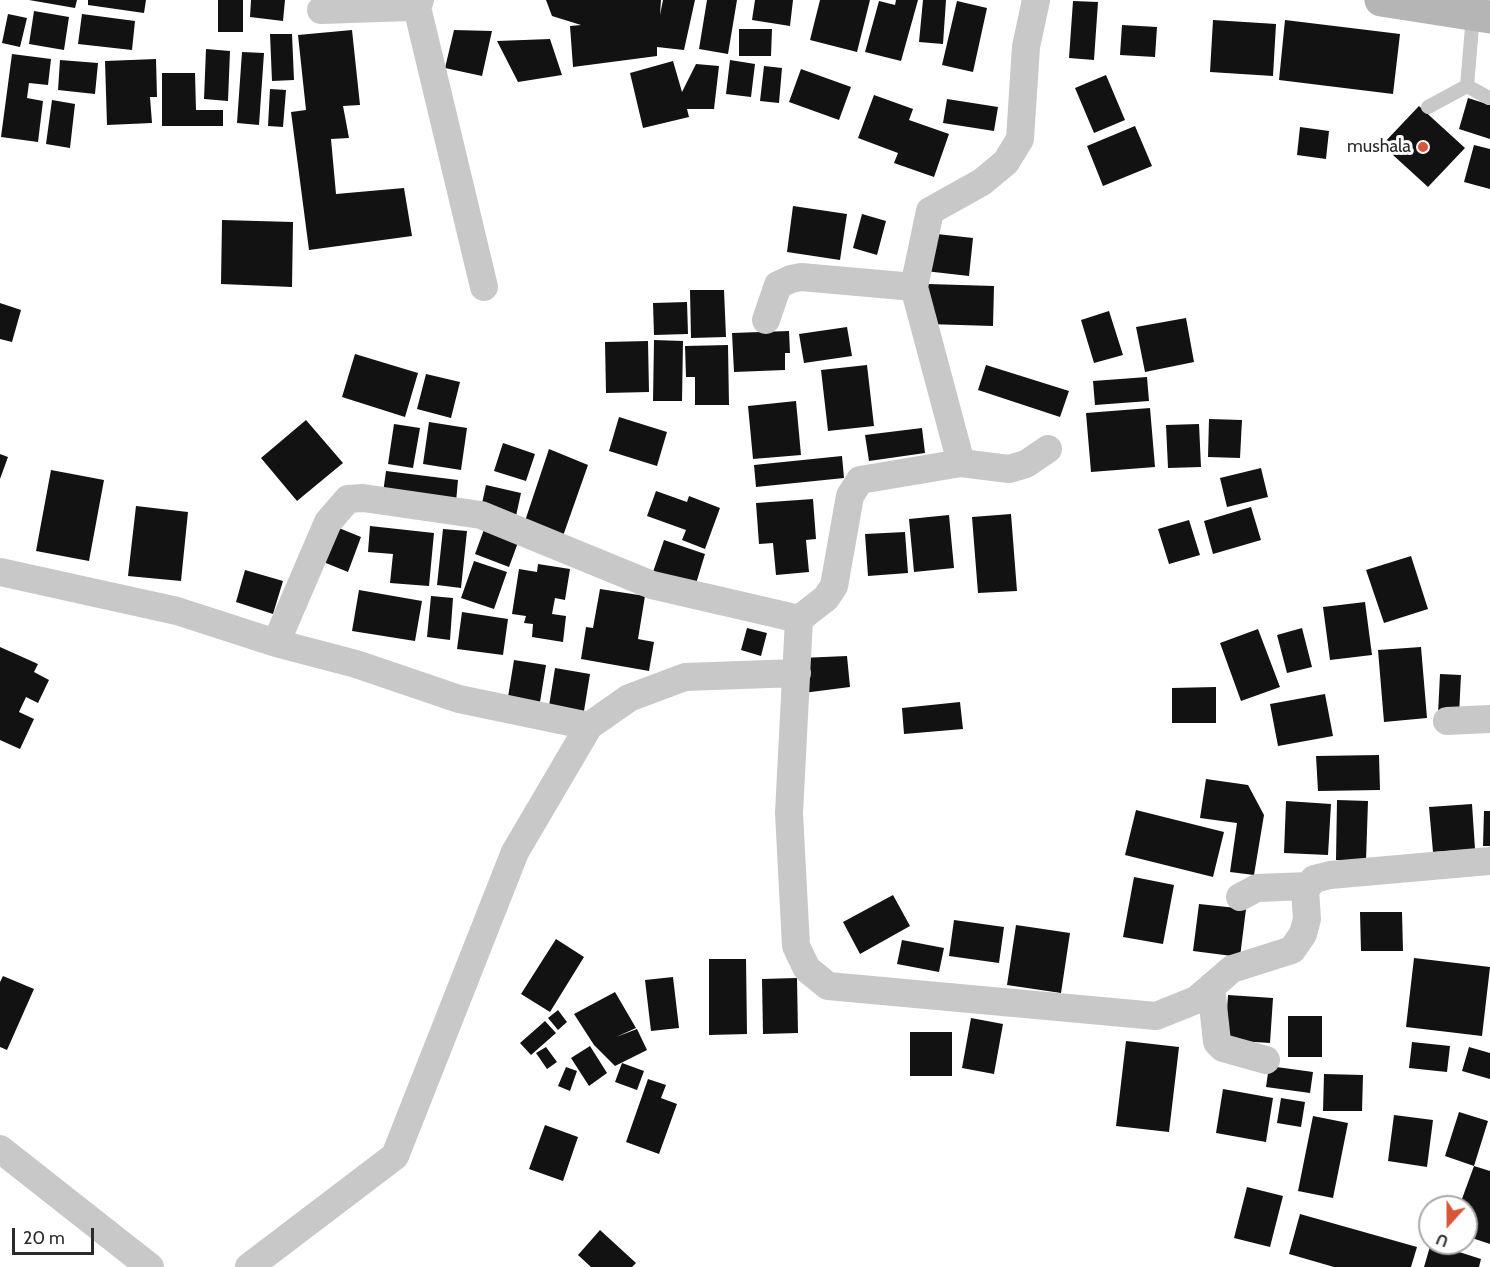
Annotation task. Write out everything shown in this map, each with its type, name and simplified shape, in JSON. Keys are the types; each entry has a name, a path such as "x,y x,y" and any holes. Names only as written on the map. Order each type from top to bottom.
{"main road":[{"path":"1382,0 1481,16"}],"street":[{"path":"961,463 914,286 930,211 982,182 1006,162 1020,139 1026,46 1036,0"},
{"path":"321,10 392,9 410,7 418,1 484,287"},
{"path":"766,320 778,285 791,279 801,277 914,286"},
{"path":"1048,449 1026,464 1009,470 961,463 860,480 850,496 834,586 826,598 799,620 789,813 796,946 807,969 828,986 1156,1016 1179,1009 1196,1000 1232,969 1292,950 1303,934 1307,919 1305,890 1314,879 1330,875 1490,861"},
{"path":"276,643 328,522 348,499 363,498 481,515 652,585 799,620"},
{"path":"0,572 177,611 276,643 356,664 459,699 589,726"},
{"path":"249,1267 395,1156 515,852 589,726 629,698 685,678 797,673"},
{"path":"1447,721 1490,719"},
{"path":"1240,897 1257,888 1308,885"},
{"path":"1211,987 1217,1042 1223,1048 1266,1060"},
{"path":"0,1149 150,1267"}],"lane":[{"path":"1467,86 1481,16"},
{"path":"1467,86 1489,98"},
{"path":"1428,107 1467,86"}],"building":[{"path":"29,0 77,0 75,8"},
{"path":"88,0 146,0 144,13 88,5"},
{"path":"218,0 243,0 243,32 218,32"},
{"path":"251,0 285,0 283,21 250,17"},
{"path":"546,0 661,0 660,15 663,0 695,0 684,50 657,47 657,56 573,67 570,26 581,25 552,16"},
{"path":"707,0 737,0 728,54 699,49"},
{"path":"755,0 793,0 790,26 752,20"},
{"path":"820,0 870,0 857,52 810,40"},
{"path":"896,0 918,0 901,61 865,52 879,1 895,5"},
{"path":"923,0 946,0 943,44 919,42"},
{"path":"957,1 987,8 973,72 942,65"},
{"path":"1073,1 1098,2 1094,60 1069,58"},
{"path":"34,11 69,17 64,50 29,44"},
{"path":"8,14 27,18 20,47 2,43"},
{"path":"82,14 135,21 132,50 78,44"},
{"path":"1213,20 1276,24 1273,76 1210,72"},
{"path":"1285,20 1400,34 1393,94 1279,80"},
{"path":"1122,25 1157,27 1155,57 1120,55"},
{"path":"739,29 772,29 771,56 739,56"},
{"path":"352,30 360,105 343,106 349,138 331,139 336,194 404,188 412,236 309,250 291,112 306,110 298,35"},
{"path":"454,30 492,31 482,76 445,68"},
{"path":"270,34 292,34 294,80 272,81"},
{"path":"550,39 562,75 518,82 497,41"},
{"path":"206,49 230,51 228,101 204,99"},
{"path":"242,52 264,53 259,125 237,123"},
{"path":"12,54 51,59 48,85 29,83 27,98 43,101 38,142 1,137"},
{"path":"156,59 157,97 150,97 152,123 107,125 105,61"},
{"path":"60,60 98,63 95,94 58,90"},
{"path":"730,60 755,64 751,97 726,94"},
{"path":"673,61 682,92 696,64 719,66 714,109 687,109 689,117 643,128 630,73"},
{"path":"764,66 782,68 779,103 760,101"},
{"path":"801,69 851,87 839,120 789,102"},
{"path":"162,73 195,73 196,110 223,110 223,126 162,126"},
{"path":"1106,75 1125,120 1094,133 1075,88"},
{"path":"270,89 286,90 283,127 268,126"},
{"path":"874,95 913,109 909,120 949,134 934,177 894,163 898,153 858,138"},
{"path":"1468,98 1490,105 1490,139 1459,129"},
{"path":"947,99 998,107 994,131 943,123"},
{"path":"52,100 75,104 70,148 46,144"},
{"name":"mushala","path":"1419,106 1465,148 1428,187 1382,145"},
{"path":"1135,126 1152,166 1103,186 1087,146"},
{"path":"1300,127 1329,131 1326,159 1297,155"},
{"path":"1474,145 1490,149 1490,189 1464,182"},
{"path":"793,206 847,214 840,260 787,252"},
{"path":"862,214 886,221 877,255 853,248"},
{"path":"222,220 293,222 292,287 221,284"},
{"path":"928,233 973,238 969,276 925,271"},
{"path":"928,284 994,286 993,326 927,324"},
{"path":"690,290 724,290 726,337 691,338"},
{"path":"687,302 688,334 654,335 653,303"},
{"path":"0,303 21,310 12,342 0,339"},
{"path":"1109,311 1123,355 1094,363 1081,320"},
{"path":"1186,318 1194,362 1145,372 1136,327"},
{"path":"847,327 852,356 804,363 799,334"},
{"path":"789,331 790,353 785,353 785,370 734,372 732,333"},
{"path":"654,340 683,341 682,401 653,401"},
{"path":"648,341 649,392 606,393 605,342"},
{"path":"728,345 729,405 695,405 695,377 686,377 685,346"},
{"path":"355,354 418,373 405,417 342,397"},
{"path":"867,365 874,426 828,431 821,370"},
{"path":"986,365 1069,391 1060,417 978,390"},
{"path":"426,374 460,382 451,418 417,409"},
{"path":"1147,377 1149,401 1095,405 1093,381"},
{"path":"796,401 801,455 753,459 748,406"},
{"path":"1150,408 1155,467 1091,472 1086,413"},
{"path":"619,417 667,432 657,466 609,451"},
{"path":"1209,419 1242,420 1240,458 1208,457"},
{"path":"306,420 343,463 297,501 261,458"},
{"path":"429,422 467,428 461,470 423,464"},
{"path":"394,424 420,428 413,468 388,464"},
{"path":"1199,424 1201,467 1168,468 1166,425"},
{"path":"922,428 925,453 869,461 865,435"},
{"path":"503,443 535,454 526,481 494,471"},
{"path":"549,449 588,465 563,536 525,521"},
{"path":"0,454 8,457 0,479"},
{"path":"842,456 844,478 756,487 754,465"},
{"path":"1261,468 1268,497 1227,507 1220,478"},
{"path":"51,470 104,480 89,561 36,551"},
{"path":"386,471 458,480 456,502 383,493"},
{"path":"486,485 521,493 516,516 481,508"},
{"path":"656,491 687,502 689,496 720,508 705,549 682,540 686,530 647,516"},
{"path":"813,499 816,539 806,540 809,572 776,575 773,543 759,544 756,503"},
{"path":"136,506 188,512 181,581 128,576"},
{"path":"1251,507 1261,540 1213,554 1204,521"},
{"path":"1011,514 1017,591 978,593 972,517"},
{"path":"949,515 954,568 914,572 909,519"},
{"path":"1189,520 1200,555 1169,564 1158,529"},
{"path":"486,524 520,537 509,567 475,554"},
{"path":"334,526 361,537 348,572 321,561"},
{"path":"370,526 434,533 429,586 390,583 393,554 368,552"},
{"path":"443,529 467,531 461,588 437,585"},
{"path":"905,532 908,573 868,576 865,534"},
{"path":"664,540 705,554 695,587 653,572"},
{"path":"1411,556 1428,609 1384,623 1366,570"},
{"path":"474,561 507,572 494,609 461,598"},
{"path":"538,564 570,569 565,600 555,598 552,614 566,616 563,642 532,637 533,624 524,623 526,616 512,614 519,569 537,572"},
{"path":"245,570 283,581 273,614 236,602"},
{"path":"600,589 645,596 638,639 654,642 649,671 581,659 586,627 593,628"},
{"path":"359,590 422,601 415,641 352,631"},
{"path":"431,596 453,598 450,640 427,637"},
{"path":"1365,602 1372,655 1330,660 1323,607"},
{"path":"462,612 508,619 503,655 457,649"},
{"path":"747,628 767,633 761,656 741,650"},
{"path":"1302,628 1312,667 1287,673 1277,635"},
{"path":"1258,629 1280,687 1241,701 1220,643"},
{"path":"0,647 38,664 34,672 49,680 38,703 26,697 19,712 34,719 20,749 0,740"},
{"path":"1421,647 1427,718 1384,722 1378,650"},
{"path":"847,656 850,687 803,693 801,658"},
{"path":"514,660 546,665 540,702 508,697"},
{"path":"555,668 590,674 584,711 549,706"},
{"path":"1440,674 1461,675 1459,715 1438,714"},
{"path":"1216,687 1216,723 1172,723 1172,688"},
{"path":"1325,694 1333,736 1278,746 1270,704"},
{"path":"960,702 963,729 904,734 902,708"},
{"path":"1379,755 1380,790 1318,791 1316,756"},
{"path":"1206,779 1248,785 1264,815 1254,875 1230,872 1237,823 1200,818"},
{"path":"1337,800 1368,801 1366,861 1336,860"},
{"path":"1286,801 1331,804 1328,855 1284,853"},
{"path":"1472,804 1475,849 1433,852 1429,807"},
{"path":"1136,810 1224,832 1213,877 1125,855"},
{"path":"1484,811 1490,811 1490,846 1483,846"},
{"path":"1134,877 1174,885 1163,944 1123,937"},
{"path":"893,895 910,926 860,954 843,922"},
{"path":"1199,904 1246,909 1240,957 1193,951"},
{"path":"1360,912 1402,912 1403,951 1361,951"},
{"path":"954,920 1004,927 999,963 949,956"},
{"path":"1016,925 1070,933 1061,993 1007,985"},
{"path":"556,939 584,957 550,1012 521,994"},
{"path":"902,940 944,948 939,972 897,964"},
{"path":"1414,958 1490,967 1482,1036 1406,1027"},
{"path":"709,959 746,959 747,1034 709,1035"},
{"path":"3,976 34,989 7,1050 0,1047 0,982"},
{"path":"673,977 679,1028 651,1031 645,980"},
{"path":"797,978 798,1033 763,1034 762,979"},
{"path":"615,992 636,1028 616,1037 637,1029 647,1050 615,1066 594,1045 574,1014"},
{"path":"1228,995 1273,998 1270,1043 1225,1040"},
{"path":"558,1010 567,1022 558,1030 548,1018"},
{"path":"1288,1016 1322,1016 1322,1057 1288,1057"},
{"path":"971,1018 1003,1024 994,1074 962,1068"},
{"path":"545,1021 556,1033 531,1055 520,1043"},
{"path":"910,1032 952,1032 952,1076 910,1076"},
{"path":"1126,1041 1179,1047 1169,1132 1116,1126"},
{"path":"1412,1042 1450,1046 1447,1072 1409,1068"},
{"path":"590,1046 607,1073 589,1086 571,1058"},
{"path":"546,1047 557,1062 547,1069 536,1053"},
{"path":"1469,1047 1490,1053 1490,1079 1462,1071"},
{"path":"622,1063 644,1071 637,1090 615,1082"},
{"path":"1269,1066 1313,1072 1310,1093 1266,1087"},
{"path":"566,1067 577,1071 570,1091 558,1086"},
{"path":"1324,1074 1363,1075 1362,1111 1323,1111"},
{"path":"648,1079 666,1085 661,1098 677,1104 659,1154 626,1142"},
{"path":"1223,1089 1273,1098 1266,1142 1216,1133"},
{"path":"1281,1098 1305,1102 1301,1127 1277,1123"},
{"path":"1459,1112 1488,1121 1474,1166 1445,1156"},
{"path":"1394,1115 1433,1120 1427,1167 1388,1161"},
{"path":"1313,1116 1348,1123 1333,1198 1298,1191"},
{"path":"545,1125 578,1137 563,1181 529,1169"},
{"path":"1474,1166 1490,1171 1490,1244 1478,1240 1478,1195 1463,1195"},
{"path":"1247,1187 1283,1196 1270,1247 1234,1238"},
{"path":"1300,1214 1417,1247 1411,1267 1334,1267 1289,1254"},
{"path":"600,1230 636,1263 632,1267 591,1267 578,1255"},
{"path":"1428,1255 1468,1255 1481,1259 1479,1267 1424,1267"}],"place":[{"name":"mushala","path":"1423,147"}]}
